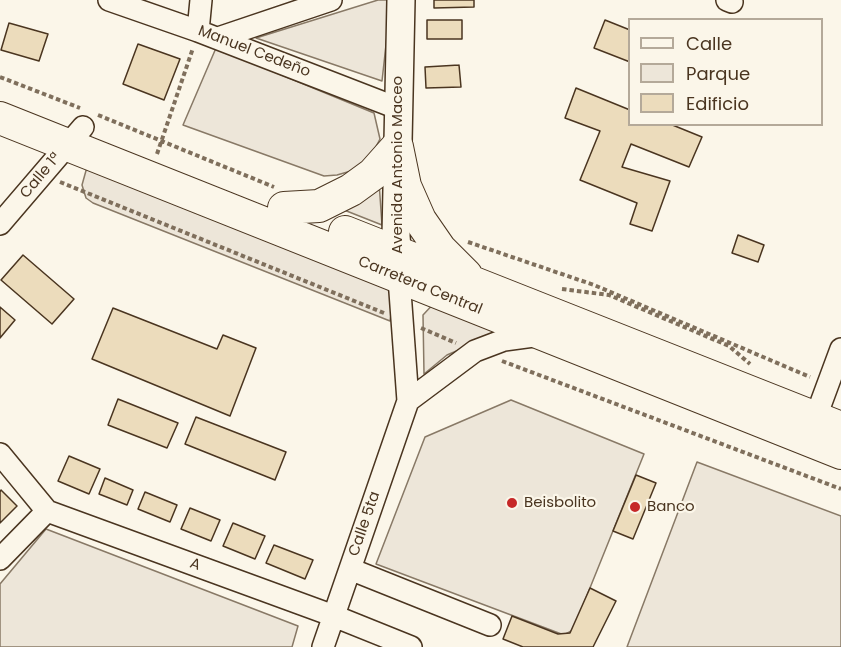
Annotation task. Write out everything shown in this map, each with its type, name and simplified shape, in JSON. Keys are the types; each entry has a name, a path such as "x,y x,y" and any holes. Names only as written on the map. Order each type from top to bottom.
{"highway":[{"name":"Carretera Central","path":"0,96 76,135 399,265 487,288 830,438"},
{"name":"Carretera Central","path":"0,118 76,135 160,148 281,198 399,265 541,335 830,438"},
{"path":"281,198 319,206 351,190 374,174 397,147"},
{"path":"397,147 405,186 425,227 440,249 464,274 487,288"}],"main road":[{"name":"Avenida Antonio Maceo","path":"399,265 397,108 400,0"}],"street":[{"name":"Manuel Cedeño","path":"109,0 208,35 397,108"},
{"path":"201,0 208,35 331,0"},
{"name":"Calle 1ª","path":"0,224 76,135"},
{"name":"Avenida Antonio Maceo","path":"399,265 408,401"},
{"path":"408,401 475,351 504,340 541,335"},
{"path":"830,438 828,384 841,349"},
{"name":"Calle 5ta","path":"323,647 408,401"},
{"path":"0,454 47,511 0,559"},
{"name":"A","path":"47,511 334,615 411,647"},
{"path":"350,569 490,625"}],"path":[{"path":"160,148 208,35"},
{"path":"0,76 160,148 281,198"},
{"path":"43,174 475,351 841,489"},
{"path":"425,227 594,285 828,384"},
{"path":"553,288 609,295 729,346 758,371"}],"green space":[{"path":"378,0 391,0 382,81 256,38"},
{"path":"216,48 374,113 380,139 365,167 337,175 324,176 183,125"},
{"path":"87,167 390,286 393,304 390,321 93,203 86,198 82,185"},
{"path":"379,182 382,225 339,208"},
{"path":"437,300 508,329 447,355 424,374 423,315"},
{"name":"Beisbolito","path":"511,400 644,454 573,630 564,635 376,564 425,437"},
{"path":"697,462 841,516 841,647 627,647"},
{"path":"46,529 298,626 292,647 0,647 0,584"}],"building":[{"path":"434,0 474,0 474,7 434,8"},
{"path":"427,20 462,20 462,39 427,39"},
{"path":"605,20 628,29 628,61 594,48"},
{"path":"9,23 48,34 39,61 1,50"},
{"path":"138,44 180,59 164,100 123,84"},
{"path":"459,65 461,87 426,88 425,67"},
{"path":"576,88 628,109 628,126 675,126 702,137 689,167 631,144 622,167 670,181 652,231 630,224 637,203 580,180 600,131 565,118"},
{"path":"738,235 764,245 758,262 732,253"},
{"path":"23,255 74,299 52,324 1,280"},
{"path":"0,307 15,320 0,338"},
{"path":"113,308 217,349 223,335 256,348 230,416 92,359"},
{"path":"118,399 178,423 167,448 108,425"},
{"path":"196,417 286,452 275,480 185,444"},
{"path":"69,456 100,469 89,494 58,481"},
{"name":"Banco","path":"636,475 656,483 633,539 613,531"},
{"path":"105,478 133,490 127,505 99,494"},
{"path":"1,490 17,506 0,523 0,492"},
{"path":"145,492 177,505 170,522 138,509"},
{"path":"190,508 220,520 211,541 181,529"},
{"path":"233,523 265,536 255,559 223,546"},
{"path":"274,545 313,560 305,579 266,563"},
{"path":"590,588 616,601 593,647 523,647 503,639 512,616 558,634 570,633"}],"place":[{"name":"Beisbolito","path":"512,503"},
{"name":"Banco","path":"635,507"}]}
